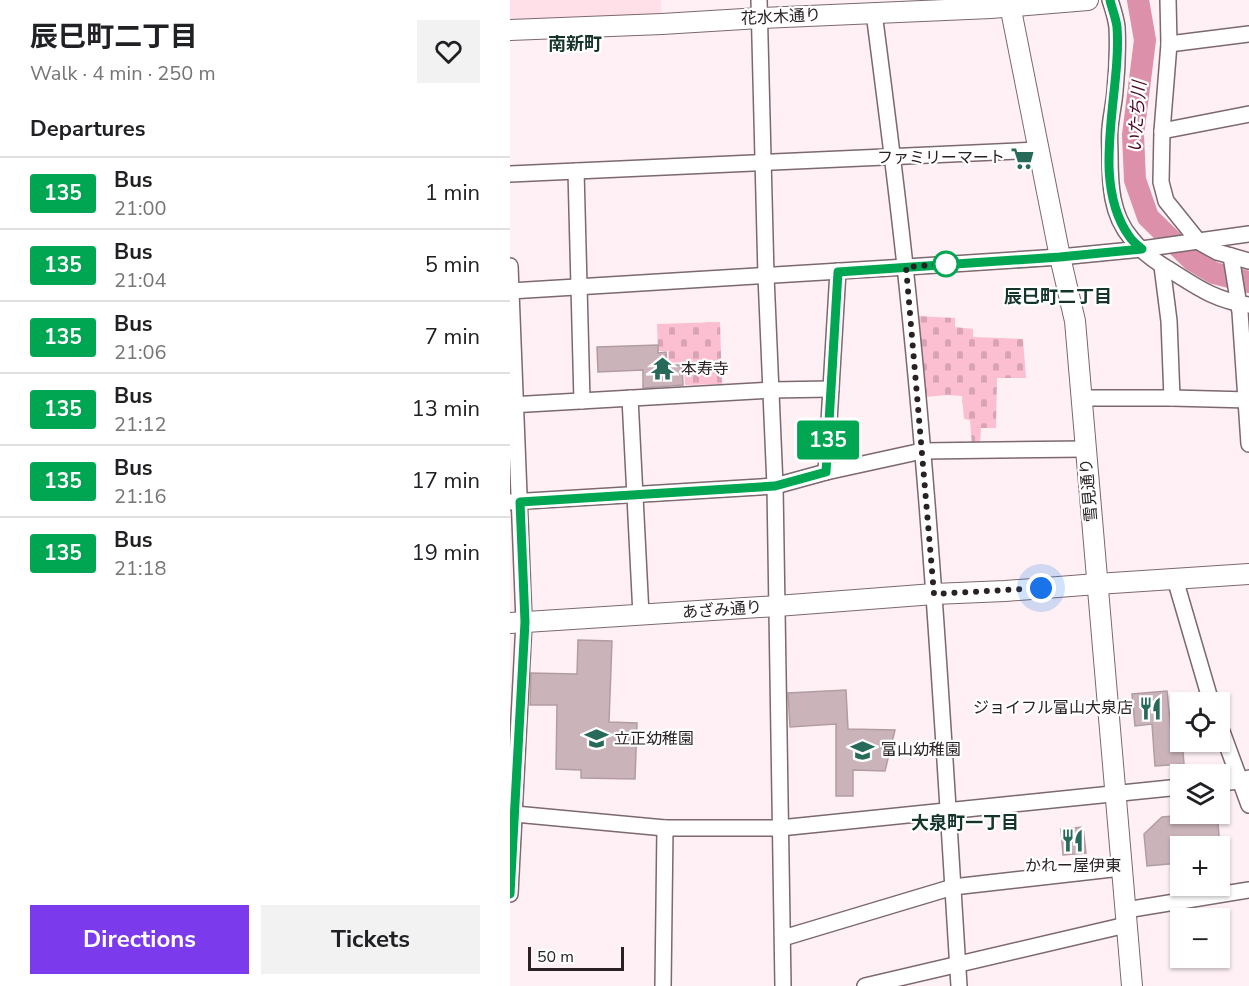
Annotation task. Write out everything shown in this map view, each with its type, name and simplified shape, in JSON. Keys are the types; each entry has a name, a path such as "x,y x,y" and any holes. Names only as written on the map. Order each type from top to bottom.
{"street":[{"name":"花水木通り","path":"510,30 662,24 759,9 874,13 1088,0"},
{"path":"1110,0 1117,25 1115,91 1109,130 1110,184 1112,199 1118,215 1129,237 1162,266 1209,294 1244,304"},
{"path":"1168,0 1169,44 1162,130 1161,182 1166,201 1198,242 1231,259 1249,261"},
{"name":"雪見通り","path":"1010,3 1060,257 1075,321 1132,986"},
{"path":"759,9 766,276 775,486 783,986"},
{"path":"874,13 906,267 934,594 959,986"},
{"path":"1169,44 1249,34"},
{"path":"1162,130 1249,114"},
{"path":"510,174 1039,150"},
{"path":"576,171 582,401"},
{"path":"511,291 1060,257 1142,249 1249,234"},
{"path":"1231,259 1244,304 1240,312 1248,400 1249,444"},
{"path":"510,266 517,623 515,814 510,894"},
{"path":"1162,266 1169,321 1172,398"},
{"path":"826,472 838,272"},
{"path":"513,405 771,390 831,389"},
{"path":"630,398 641,615"},
{"path":"1082,398 1248,400"},
{"path":"515,502 775,486 826,472 922,451 1085,448"},
{"name":"あざみ通り","path":"517,623 1249,574"},
{"path":"1175,579 1208,692"},
{"path":"1230,748 1244,779 1249,805"},
{"path":"515,814 665,828 780,828 1170,788"},
{"path":"663,986 665,828"},
{"path":"783,938 953,887 1122,868"},
{"path":"865,986 958,964 1126,917 1249,891"}],"shaded area":[{"path":"510,0 661,0 662,24 510,30"}],"green space":[{"path":"918,316 955,318 955,327 973,329 973,337 1023,339 1026,378 997,378 996,428 981,428 980,444 972,445 970,420 964,419 962,396 925,397"},
{"path":"720,322 722,384 685,385 684,362 669,363 668,351 658,351 657,324"}],"building":[{"name":"本寿寺","path":"658,345 658,353 666,352 667,365 682,365 683,385 643,388 643,370 598,372 597,347"},
{"path":"578,640 612,641 609,722 637,723 635,779 581,778 581,770 556,769 557,705 530,705 531,673 577,674"},
{"path":"846,690 848,729 895,730 885,771 853,770 853,796 836,796 836,724 790,727 788,693"},
{"path":"1167,691 1170,752 1183,752 1184,764 1155,766 1152,724 1135,726 1132,694"},
{"path":"1170,816 1170,824 1218,824 1219,836 1170,836 1170,864 1147,866 1144,834 1162,817"},
{"name":"かれー屋伊東","path":"1083,827 1086,853 1063,855 1061,829"}],"waterway":[{"name":"いたち川","path":"1138,0 1145,40 1133,135 1135,180 1148,217 1192,260 1214,273 1249,282"}],"bus line":[{"name":"135","path":"510,894 525,622 520,502 775,486 826,472 838,272 1142,249 1129,237 1118,215 1112,199 1110,184 1109,130 1115,91 1117,51 1117,25 1110,0"}],"place":[{"name":"ファミリーマート","path":"1023,158"},
{"name":"本寿寺","path":"663,369"},
{"name":"ジョイフル富山大泉店","path":"1151,708"},
{"name":"立正幼稚園","path":"596,739"},
{"name":"富山幼稚園","path":"863,750"},
{"name":"かれー屋伊東","path":"1073,841"}],"district":[{"name":"南新町","path":"575,44"},
{"name":"辰巳町二丁目","path":"1058,297"},
{"name":"大泉町一丁目","path":"965,823"}],"route":[{"path":"946,264 906,267 934,594 1041,588"}]}
